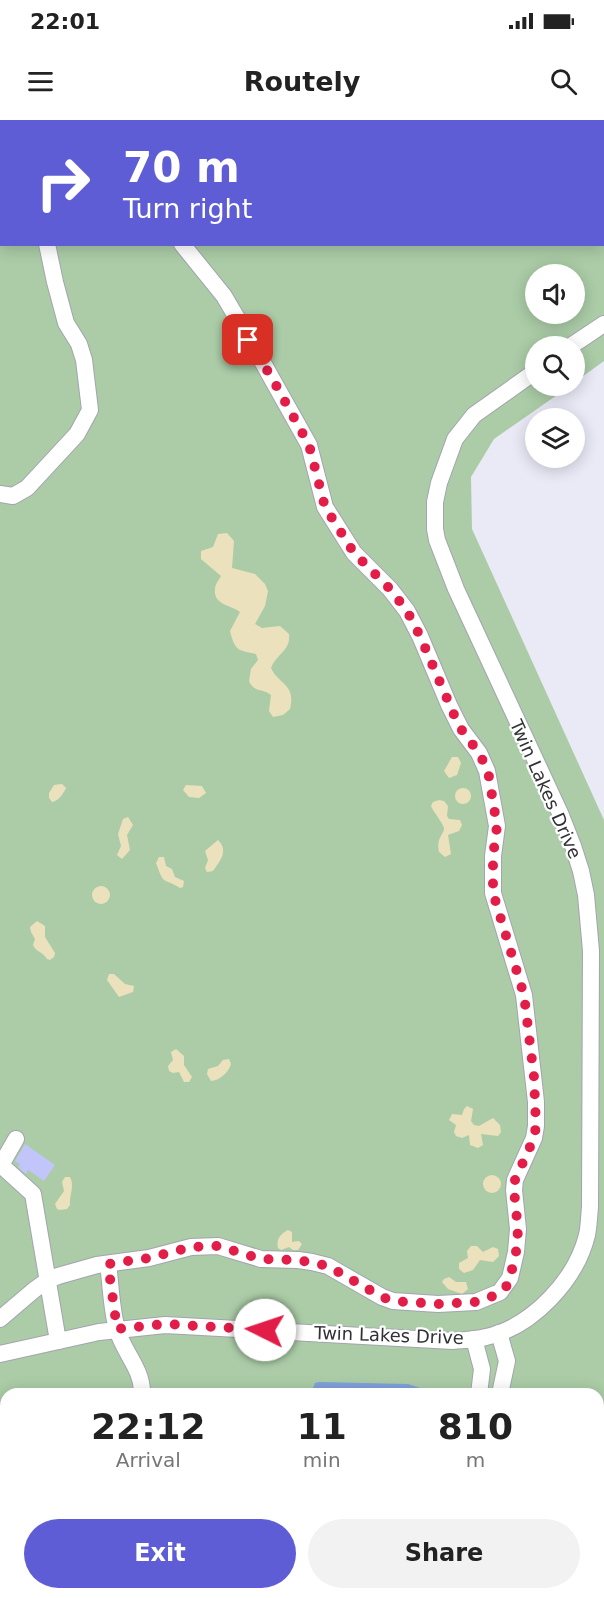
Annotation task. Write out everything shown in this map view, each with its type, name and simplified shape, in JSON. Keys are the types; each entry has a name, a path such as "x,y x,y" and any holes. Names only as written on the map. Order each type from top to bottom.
{"street":[{"path":"0,494 13,496 27,488 77,434 90,410 84,360 79,344 66,322 47,246"},
{"path":"0,1319 48,1280 76,1270 149,1258 191,1247 218,1246 261,1259 298,1260 328,1266 393,1301 455,1304 485,1299 500,1292 510,1278 516,1252 518,1230 515,1180 534,1138 536,1126 534,1077 524,995 493,893 493,856 497,826 488,771 461,729 407,611 390,589 354,553 325,507 309,445 224,296 184,246"},
{"path":"585,337 604,324"},
{"name":"Twin Lakes Drive","path":"0,1354 117,1329 165,1324 453,1341 474,1339 499,1333 522,1321 544,1304 571,1271 586,1236 590,1207 591,951 590,925 581,872 560,813 456,589 437,540 434,517 439,483 455,439 474,415 525,379"},
{"path":"16,1139 6,1152 1,1165 33,1194 58,1341"},
{"path":"104,1264 117,1329 136,1365 142,1388"},
{"path":"499,1333 507,1361 501,1388"},
{"path":"474,1339 482,1369 479,1388"}],"green space":[{"path":"0,246 604,246 604,361 585,375 585,336 525,336 525,396 556,396 538,408 525,408 525,417 494,439 471,477 472,529 604,820 604,1388 0,1388"}],"sand":[{"path":"227,533 234,541 232,568 255,574 265,584 268,591 265,606 255,624 262,628 280,626 289,634 286,649 271,668 291,694 290,709 283,715 273,717 269,711 271,695 251,685 249,681 251,669 258,660 256,654 238,649 230,631 240,612 223,604 217,598 215,587 221,576 201,559 201,551 213,547 218,534"},
{"path":"452,757 458,757 461,763 457,775 449,778 444,771"},
{"path":"62,784 65,790 58,799 52,802 49,793 54,785"},
{"path":"186,785 202,786 206,793 199,798 189,797 183,790"},
{"path":"463,788 471,796 463,804 455,796"},
{"path":"444,801 448,806 449,819 460,820 462,825 459,831 448,835 451,854 445,857 439,852 438,847 444,828 431,806 433,802"},
{"path":"128,817 133,825 127,835 130,850 122,859 117,855 121,846 118,834 123,819"},
{"path":"218,840 223,848 222,856 213,871 207,872 205,868 208,860 205,851"},
{"path":"159,857 164,857 166,866 172,869 175,877 184,881 183,887 180,888 164,880 156,863"},
{"path":"101,886 107,889 110,895 107,901 101,904 95,901 92,895 95,889"},
{"path":"37,921 45,926 45,937 55,953 50,960 33,945 35,939 30,927"},
{"path":"109,974 114,974 125,984 134,986 133,992 119,997 107,980"},
{"path":"176,1049 184,1056 184,1065 192,1077 189,1082 184,1082 179,1072 169,1071 168,1066 173,1060 171,1052"},
{"path":"229,1059 231,1064 226,1073 211,1081 207,1074 208,1069"},
{"path":"467,1106 473,1109 471,1121 474,1125 479,1126 493,1118 500,1125 501,1132 498,1136 481,1134 483,1145 478,1148 470,1145 469,1135 462,1138 456,1136 454,1132 456,1125 449,1120 452,1114 462,1115"},
{"path":"492,1175 498,1178 501,1184 498,1190 492,1193 486,1190 483,1184 486,1178"},
{"path":"65,1177 70,1177 71,1180 70,1205 67,1209 60,1210 55,1204 64,1191 62,1182"},
{"path":"288,1230 292,1232 292,1242 299,1241 302,1244 298,1250 289,1247 281,1250 278,1248 279,1238"},
{"path":"471,1246 477,1246 483,1252 493,1247 498,1249 499,1256 493,1262 480,1260 473,1270 464,1273 459,1269 459,1263 468,1258 467,1251"},
{"path":"449,1277 456,1282 466,1282 468,1289 462,1294 448,1289 442,1282"}],"water":[{"path":"315,1383 408,1384 420,1388 313,1388"}],"building":[{"path":"25,1144 55,1165 44,1181 28,1170 26,1174 18,1167 20,1164 15,1161"}],"route":[{"path":"248,340 309,445 325,507 354,553 390,589 407,611 461,729 479,753 488,771 497,826 493,856 493,893 524,995 536,1102 534,1138 515,1180 518,1230 516,1252 506,1287 493,1296 476,1302 455,1304 393,1301 328,1266 298,1260 261,1259 218,1246 191,1247 149,1258 108,1264 117,1329 165,1324 265,1330"}]}
